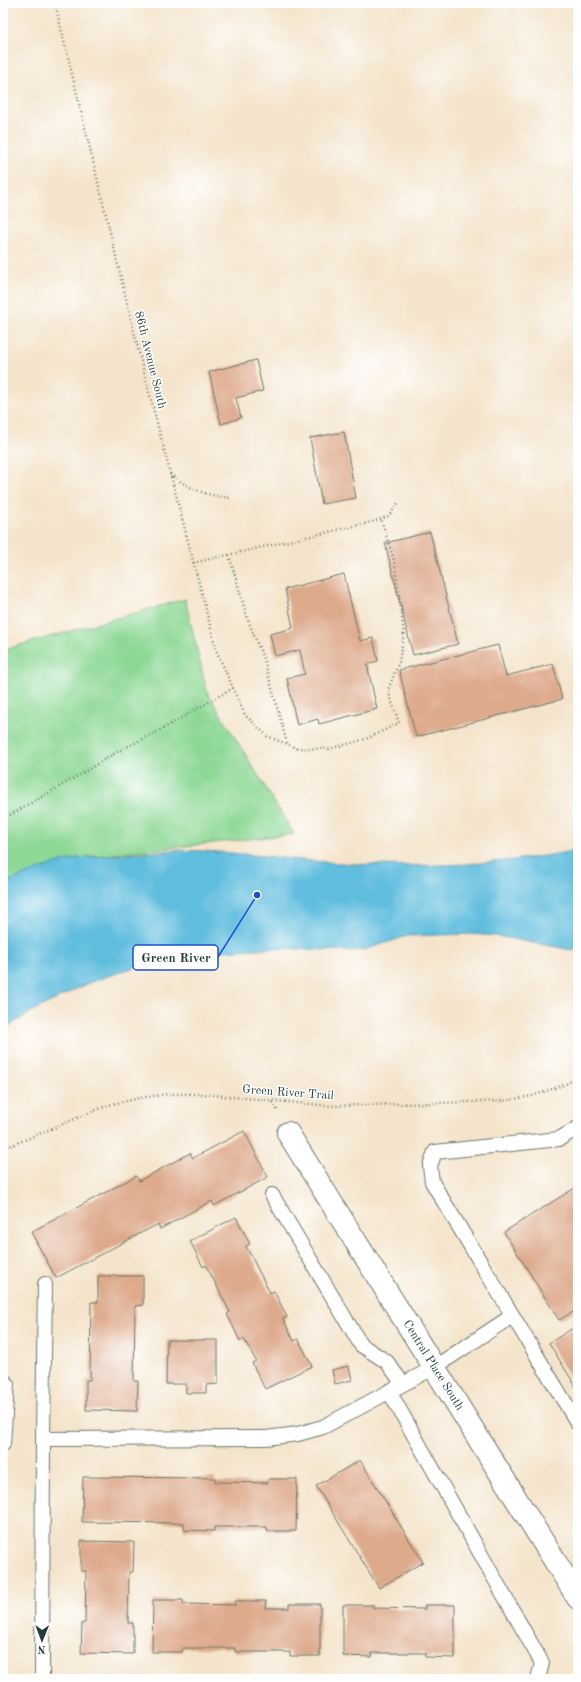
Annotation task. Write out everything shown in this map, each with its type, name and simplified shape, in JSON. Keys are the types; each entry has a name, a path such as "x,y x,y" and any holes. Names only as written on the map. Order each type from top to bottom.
{"street":[{"name":"Central Place South","path":"288,1133 578,1598"}],"lane":[{"path":"578,1128 559,1139 434,1152 430,1166 432,1182 578,1424"},
{"path":"272,1195 361,1345 387,1362 403,1384"},
{"path":"42,1679 45,1284"},
{"path":"43,1439 266,1438 298,1434 323,1427 435,1367 512,1316"},
{"path":"3,1379 7,1384 3,1444"},
{"path":"389,1391 542,1663 538,1679"}],"path":[{"name":"86th Avenue South","path":"55,3 132,326 169,473 217,652 245,715 267,736 287,744"},
{"path":"169,473 186,486 202,493 231,498"},
{"path":"193,563 381,519 389,516 399,502"},
{"path":"229,555 248,620 264,663 287,744 297,748 329,749 366,739 399,723 388,690 399,662 404,633 394,560 381,519"},
{"path":"3,819 117,752 164,728 233,688"},
{"name":"Green River Trail","path":"3,1149 108,1105 168,1094 202,1094 331,1106 503,1101 532,1096 566,1084 578,1077"}],"green space":[{"path":"185,599 207,692 294,834 78,858 3,883 3,650"}],"water":[{"path":"178,850 229,853 347,864 413,866 512,860 578,850 578,951 496,936 472,934 407,936 364,950 351,951 275,948 218,951 149,962 91,982 36,1009 3,1030 3,883 48,866 78,858"}],"building":[{"path":"256,360 263,391 236,398 241,418 221,424 209,372"},
{"path":"344,432 356,498 322,504 310,438"},
{"path":"430,532 458,644 413,655 385,543"},
{"path":"344,574 360,641 373,638 378,661 367,664 377,709 319,724 318,719 297,725 287,678 305,674 300,650 275,656 270,634 293,628 285,589"},
{"path":"498,645 506,676 553,664 562,699 416,737 399,670"},
{"path":"244,1131 268,1177 214,1206 212,1201 160,1229 158,1224 56,1278 31,1232 136,1176 139,1181 190,1153 193,1158"},
{"path":"578,1186 578,1319 573,1312 559,1320 504,1232"},
{"path":"236,1217 250,1244 246,1246 270,1293 274,1291 287,1317 283,1319 294,1341 298,1339 312,1366 265,1389 252,1363 256,1361 244,1339 240,1341 227,1314 230,1312 206,1265 203,1267 190,1241"},
{"path":"98,1276 143,1276 143,1305 135,1306 134,1381 138,1381 137,1411 86,1410 86,1380 90,1380 91,1302 98,1302"},
{"path":"578,1325 578,1390 549,1343"},
{"path":"167,1340 218,1340 218,1384 206,1385 206,1393 186,1393 186,1384 166,1384"},
{"path":"349,1366 352,1380 335,1384 332,1370"},
{"path":"360,1460 423,1562 379,1588 316,1486"},
{"path":"83,1477 215,1478 215,1482 268,1483 268,1479 297,1479 296,1531 267,1531 267,1527 214,1527 214,1531 184,1530 184,1523 82,1522"},
{"path":"81,1541 134,1542 133,1572 129,1572 128,1623 133,1623 133,1654 81,1653 82,1623 85,1623 86,1571 81,1571"},
{"path":"153,1600 183,1600 183,1604 235,1605 235,1601 266,1601 265,1608 289,1608 289,1604 320,1604 320,1656 290,1656 290,1652 235,1652 235,1648 183,1648 182,1652 152,1652"},
{"path":"343,1605 373,1605 373,1608 425,1609 425,1605 455,1605 455,1658 425,1657 425,1653 372,1653 372,1657 343,1656"}],"place":[{"name":"Green River","path":"257,895"}]}
